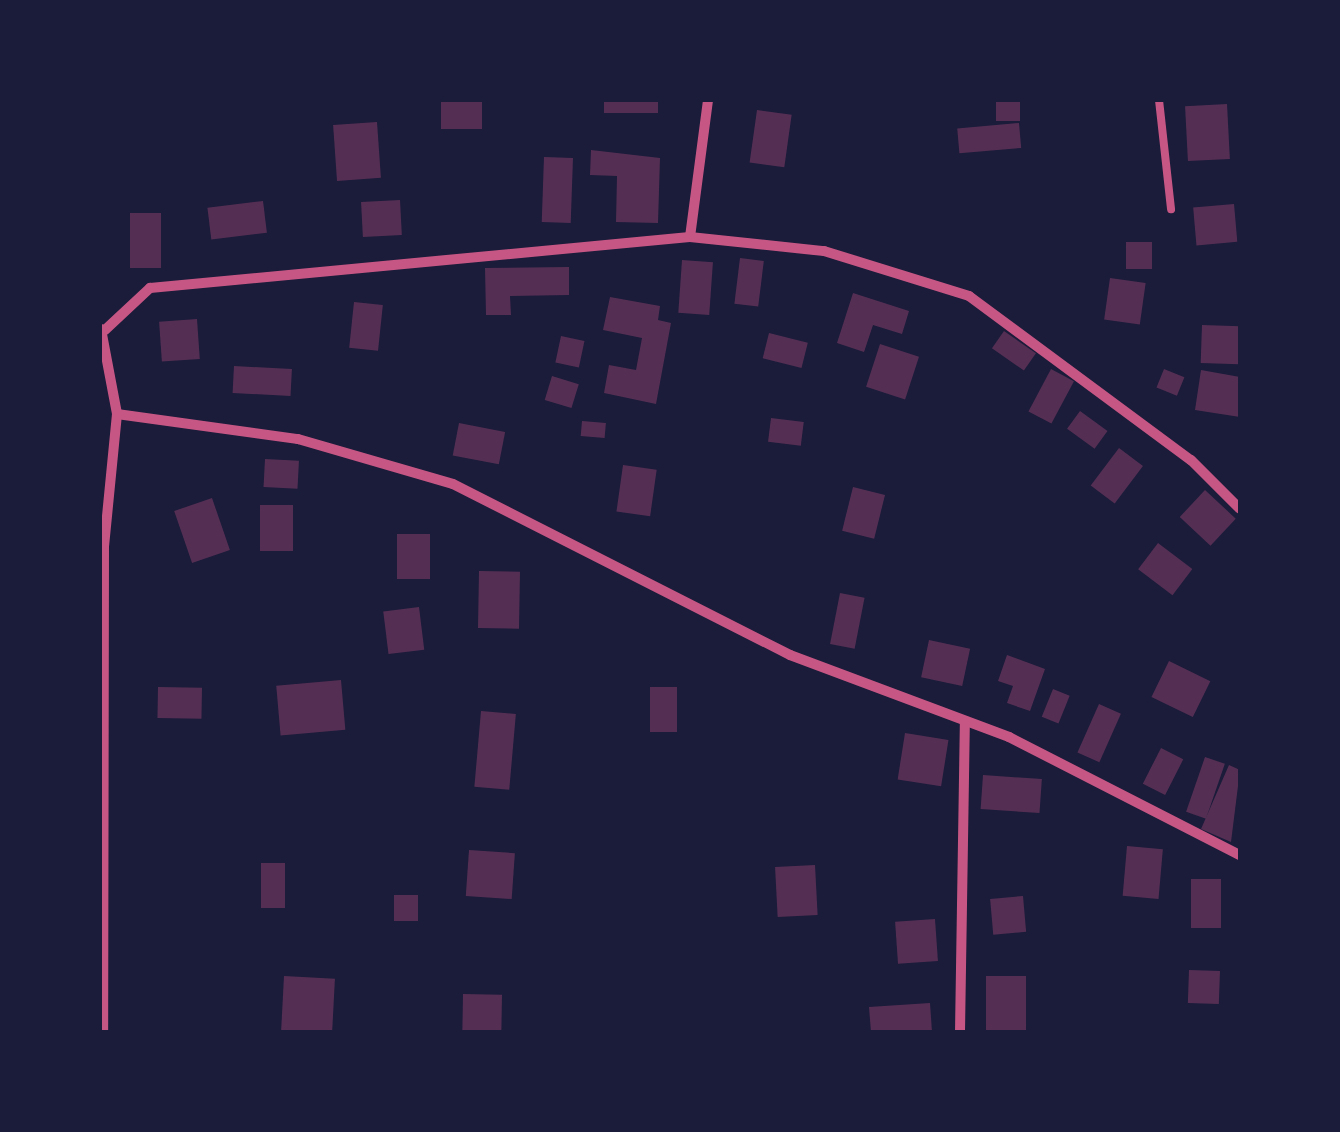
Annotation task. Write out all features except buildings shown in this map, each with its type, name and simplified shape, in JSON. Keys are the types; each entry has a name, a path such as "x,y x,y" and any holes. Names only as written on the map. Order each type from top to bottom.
{"street":[{"path":"690,237 708,100"},
{"path":"103,1032 102,548 117,414 102,330 150,288 690,237 824,251 969,296 1191,460 1240,509"},
{"path":"117,414 298,438 453,484 790,654 965,721 1240,856"},
{"path":"960,1032 965,721"}],"lane":[{"path":"1159,100 1171,209"}]}
